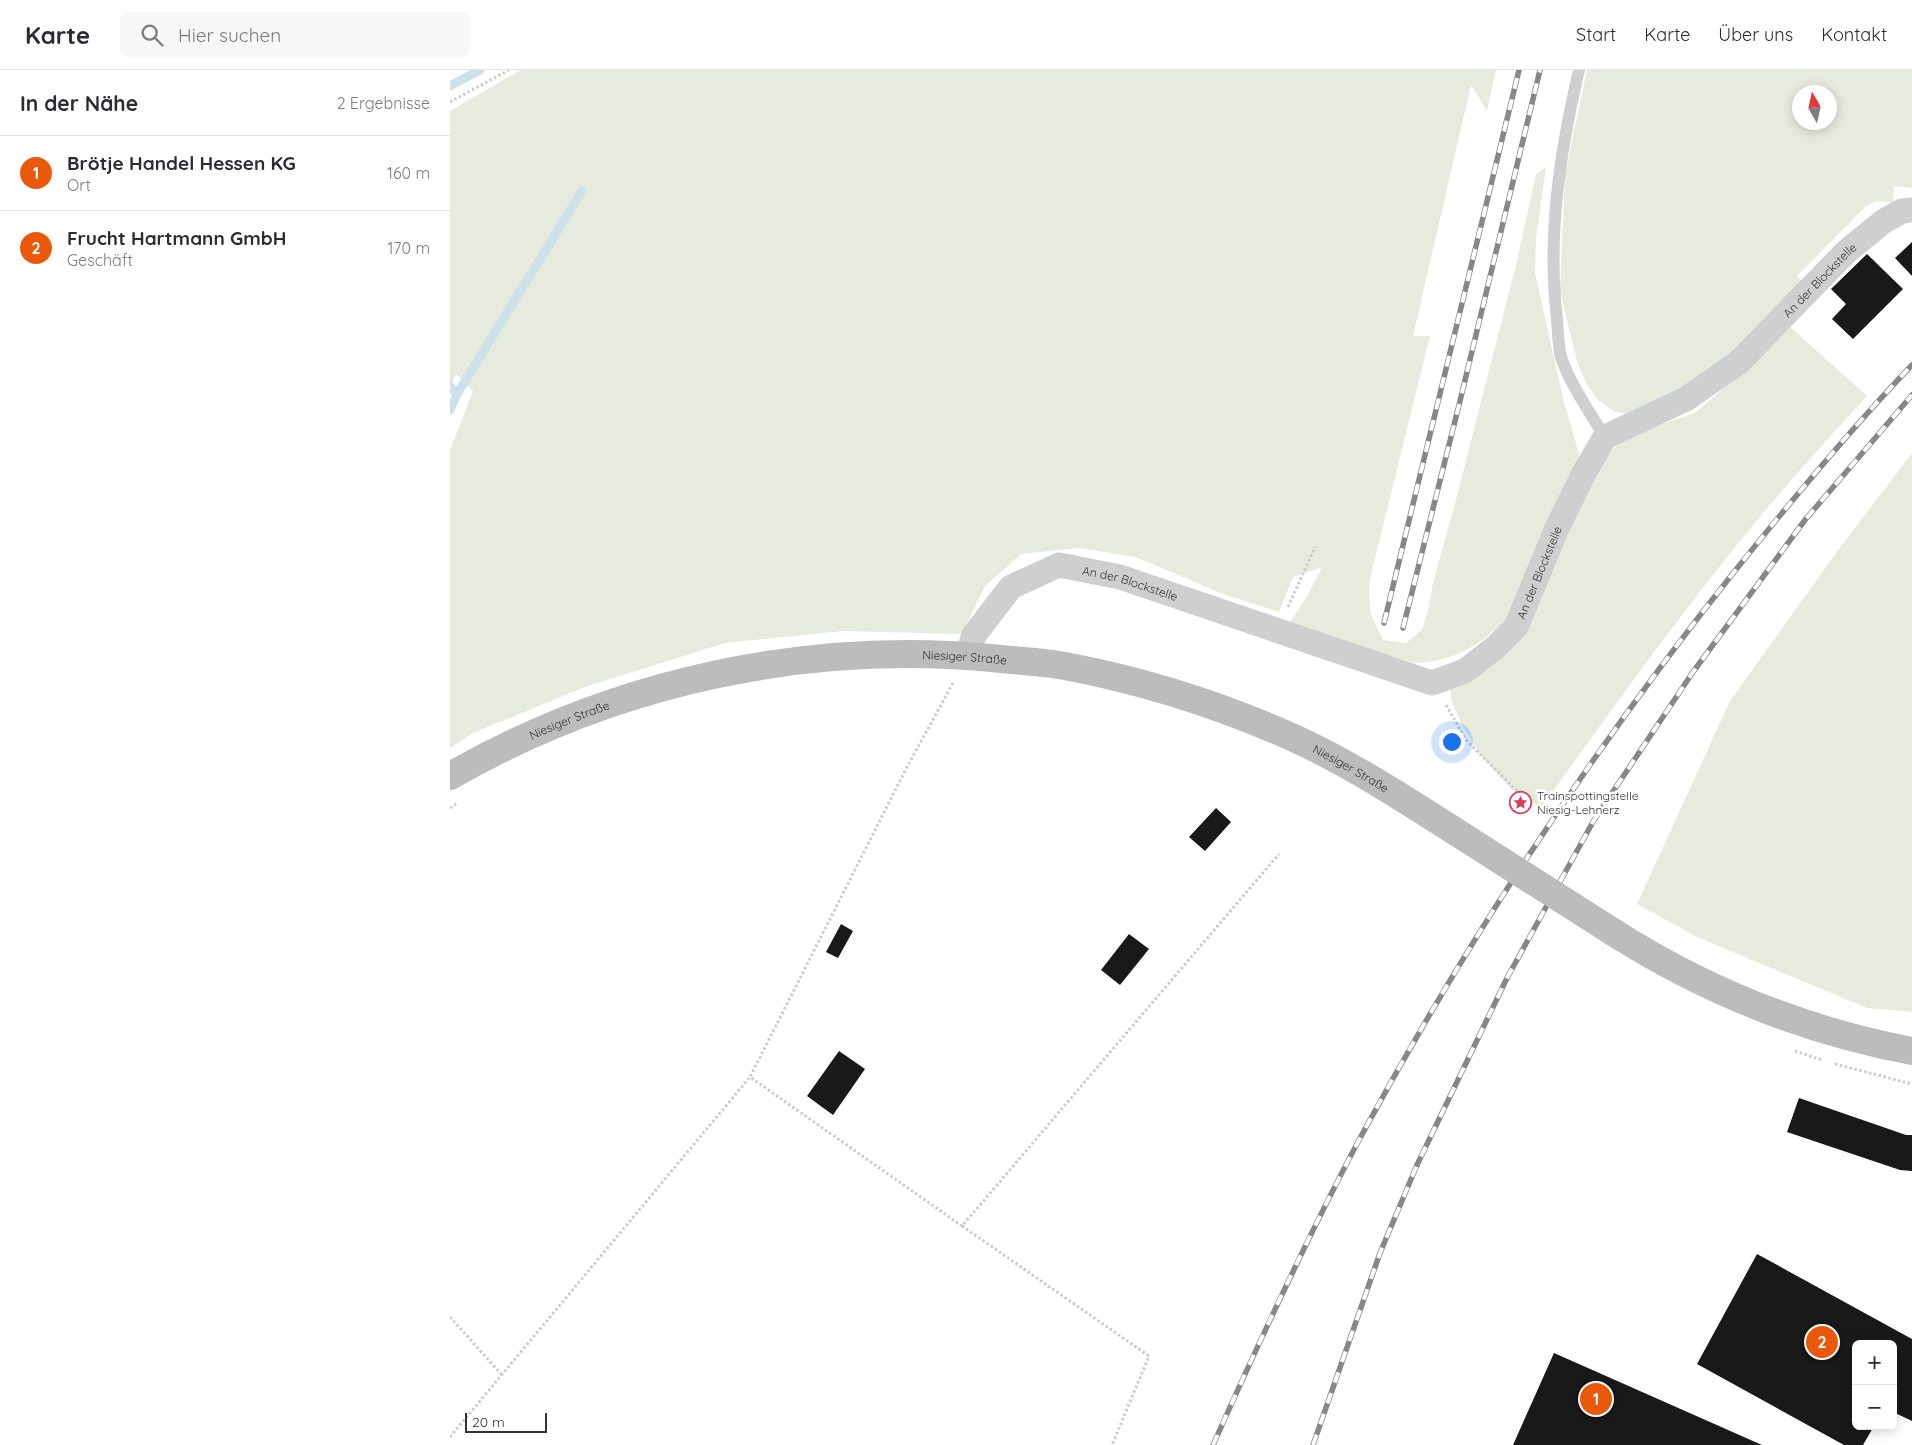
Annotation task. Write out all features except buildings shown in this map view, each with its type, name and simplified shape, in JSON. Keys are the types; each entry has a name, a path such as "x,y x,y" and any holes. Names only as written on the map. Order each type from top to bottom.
{"main road":[{"name":"Niesiger Straße","path":"450,776 485,756 534,733 595,708 645,692 703,677 753,667 860,655 967,656 1063,666 1181,696 1241,716 1298,740 1358,771 1639,949 1697,981 1767,1010 1838,1034 1912,1052"}],"street":[{"name":"An der Blockstelle","path":"967,656 974,635 1011,587 1059,565 1120,577 1432,683 1464,671 1497,646 1516,627 1557,528 1584,473 1605,436 1686,399 1739,362 1846,251 1884,221 1902,211 1912,210"}],"lane":[{"path":"1580,70 1568,118 1557,185 1553,290 1561,356 1578,394 1605,436"}],"path":[{"path":"450,102 509,70"},
{"path":"1275,629 1292,601 1315,547"},
{"path":"450,1437 750,1077 907,767 954,681 945,681"},
{"path":"1432,683 1467,741 1520,794"},
{"path":"450,808 459,803"},
{"path":"962,1226 1278,854"},
{"path":"750,1077 1150,1356 1112,1445"},
{"path":"450,1317 502,1375"}],"shaded area":[{"path":"521,70 1496,70 1487,111 1471,85 1413,336 1430,336 1369,582 1370,612 1383,640 1406,643 1422,630 1516,265 1536,174 1546,167 1536,239 1535,273 1563,398 1579,454 1573,475 1511,614 1490,634 1468,649 1442,659 1414,663 1288,625 1309,593 1322,567 1293,577 1279,612 1218,592 1136,557 1079,548 1021,554 985,586 962,634 844,631 725,643 585,687 473,733 450,748 450,450 473,391 456,374 450,387 450,111"},
{"path":"1587,70 1912,70 1912,188 1894,186 1893,202 1876,201 1865,207 1797,276 1806,286 1729,359 1636,415 1615,412 1597,399 1586,383 1577,362 1560,290 1565,175"},
{"path":"1788,325 1867,396 1800,470 1735,547 1660,644 1541,808 1510,788 1481,756 1462,725 1452,702 1450,689 1539,595 1602,462 1618,444 1657,426 1695,413 1730,383"},
{"path":"1912,453 1912,1012 1867,1008 1697,937 1637,904 1730,701 1839,549"}],"waterway":[{"path":"450,86 480,70"},
{"path":"457,394 582,191"},
{"path":"450,386 457,394 450,410"}],"railway":[{"path":"1384,623 1519,70"},
{"path":"1403,628 1540,70"},
{"path":"1213,1445 1283,1291 1359,1140 1400,1065 1488,919 1581,777 1682,639 1777,519 1866,415 1912,365"},
{"path":"1313,1445 1380,1253 1417,1165 1507,978 1594,820 1693,672 1805,520 1912,395"}],"place":[{"name":"Trainspottingstelle Niesig-Lehnerz","path":"1521,802"},
{"name":"Frucht Hartmann GmbH","path":"1822,1342"},
{"name":"Brötje Handel Hessen KG","path":"1596,1399"}]}
